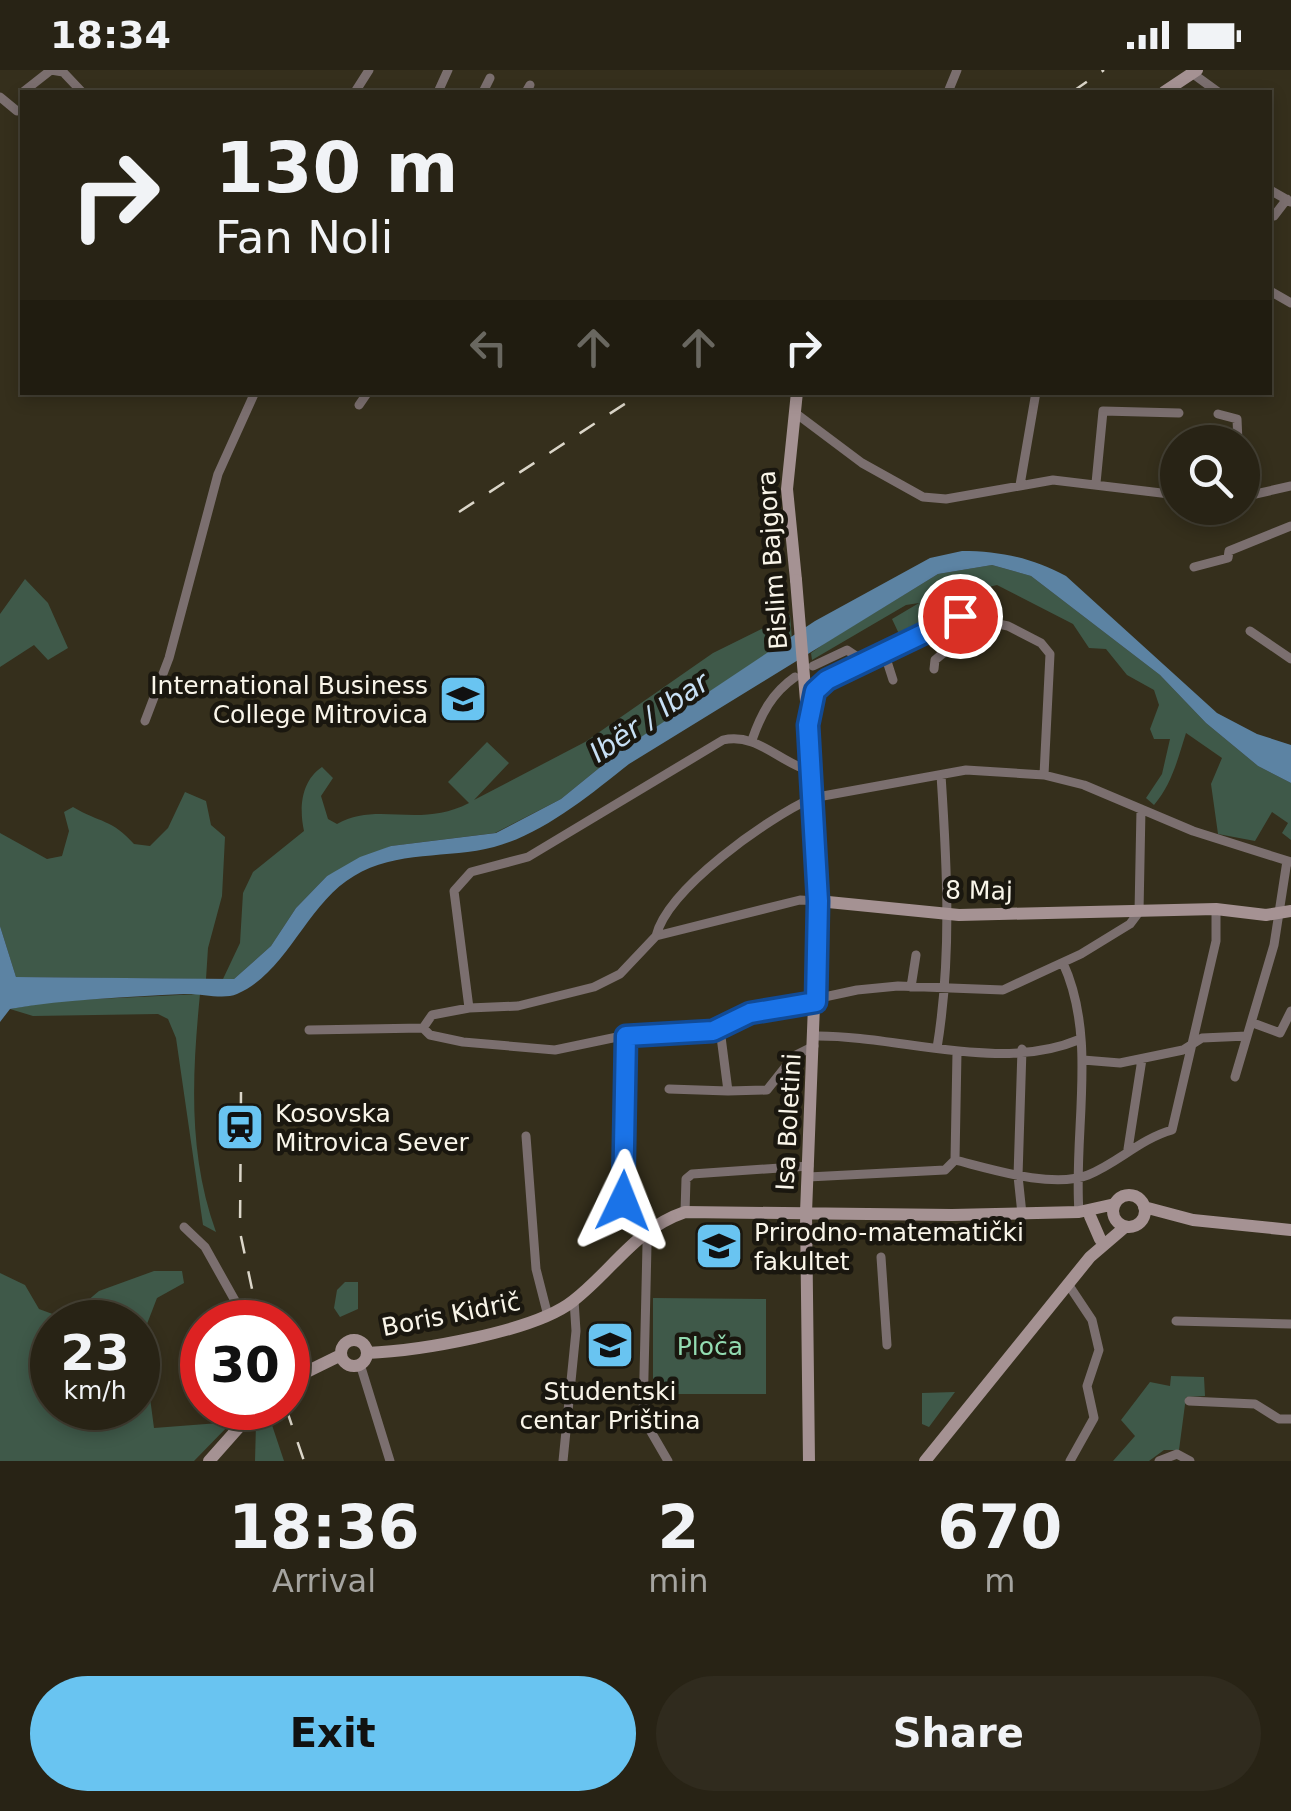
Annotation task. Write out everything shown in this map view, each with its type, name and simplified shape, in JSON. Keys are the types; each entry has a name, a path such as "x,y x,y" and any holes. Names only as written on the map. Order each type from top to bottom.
{"main road":[{"path":"1167,90 1194,72"},
{"name":"Bislim Bajgora","path":"796,395 787,489 808,725"},
{"name":"Isa Boletini","path":"808,725 818,901 806,1213 809,1461"},
{"name":"8 Maj","path":"818,901 947,914 1216,908 1284,913"},
{"path":"925,1461 1122,1218 1131,1196 1144,1207 1182,1218"},
{"path":"1090,1257 1100,1239 1122,1218 1144,1207"},
{"name":"Boris Kidrič","path":"363,1359 548,1317 574,1300 646,1230 685,1212 1084,1214 1122,1218"},
{"path":"1084,1214 1100,1239"},
{"path":"1122,1218 1182,1218 1291,1230"},
{"path":"353,1340 363,1343 363,1359 350,1365 341,1356 342,1346 353,1340"},
{"path":"310,1371 341,1356"},
{"path":"208,1461 236,1430"}],"street":[{"path":"27,90 51,70 63,72 80,90"},
{"path":"1194,72 1216,90"},
{"path":"484,90 490,78"},
{"path":"0,97 14,108 20,98"},
{"path":"1274,216 1289,200"},
{"path":"145,721 169,658 218,474 254,395"},
{"path":"359,406 366,395"},
{"path":"1020,485 1035,395"},
{"path":"793,410 862,463 923,496 946,498 1053,480 1160,493"},
{"path":"1096,483 1103,411 1179,413"},
{"path":"1218,414 1237,419 1237,425"},
{"path":"1260,492 1291,486"},
{"path":"1194,567 1228,558 1229,550 1291,526"},
{"path":"808,725 819,686 960,616 991,621 1048,649 1051,660 1044,775"},
{"path":"934,669 935,660 946,650 944,625"},
{"path":"1250,631 1291,660"},
{"path":"813,666 847,650 865,662"},
{"path":"886,654 893,680"},
{"path":"752,740 760,716 780,687 795,677"},
{"path":"469,1008 464,945 454,902 454,891 462,878 477,870 504,867 528,857 622,804 709,746 736,738 752,740 783,762 810,771"},
{"path":"423,1028 429,1017 469,1008 518,1006 602,984 620,974 656,936 664,914 678,897 790,808 812,798 966,770 1044,775 1084,784 1209,837 1289,862 1284,913 1235,1077"},
{"path":"937,1048 947,914 940,775"},
{"path":"310,1030 423,1028 430,1035 463,1042 554,1050 626,1036 720,1029 750,1013 816,1002 857,990 910,986 1003,990 1062,964 1119,931 1139,912 1140,808"},
{"path":"656,936 800,900 818,901"},
{"path":"955,1160 1018,1176 1077,1178 1172,1130 1216,941 1216,908"},
{"path":"910,986 916,955"},
{"path":"1062,964 1075,999 1082,1060 1077,1178 1084,1214"},
{"path":"1252,1022 1280,1033 1291,1011"},
{"path":"720,1029 728,1091"},
{"path":"626,1036 623,1201 646,1230 643,1418 668,1461"},
{"path":"1082,1060 1112,1063 1142,1059 1192,1045 1202,1038 1247,1036"},
{"path":"669,1089 767,1090 794,1056 814,1041 879,1038 956,1052 1022,1050 1078,1040"},
{"path":"1022,1050 1018,1176 1022,1214"},
{"path":"685,1212 686,1179 692,1174 944,1170 955,1160 956,1052"},
{"path":"1128,1150 1142,1059"},
{"path":"526,1136 536,1269 548,1317"},
{"path":"184,1227 212,1258 234,1300"},
{"path":"881,1256 887,1345"},
{"path":"1068,1284 1092,1320 1099,1350 1087,1386 1094,1418 1070,1461"},
{"path":"563,1461 576,1331 574,1300"},
{"path":"1176,1321 1291,1324"},
{"path":"363,1359 390,1461"},
{"path":"1189,1401 1255,1404 1278,1419 1291,1419"},
{"path":"1160,1461 1177,1454 1190,1461"}],"green space":[{"path":"992,565 1031,576 1160,675 1206,723 1258,766 1291,783 1291,840 1282,833 1288,823 1272,812 1255,841 1218,834 1211,784 1222,758 1186,733 1170,780 1154,805 1146,798 1162,774 1170,739 1154,739 1150,729 1159,705 1154,690 1127,675 1106,649 1089,648 1073,624 997,585 922,603 929,621 900,636 892,619 919,603 906,605 812,660 811,653 825,643 938,574"},
{"path":"25,579 48,603 68,648 48,660 34,645 0,667 0,614"},
{"path":"790,615 792,639 620,751 561,799 495,833 391,846 327,876 296,908 271,946 234,979 223,979 240,943 243,893 253,872 304,831 303,796 322,767 333,778 321,796 328,819 337,824 367,815 451,810 469,803 448,782 487,742 509,763 474,800 585,742 713,653"},
{"path":"185,792 206,801 211,825 225,837 222,896 208,948 206,979 16,977 0,926 0,833 47,859 62,856 69,831 64,812 73,807 112,826 134,844 150,846 168,828"},
{"path":"200,994 194,1114 201,1173 216,1232 203,1225 176,1038 168,1019 158,1014 33,1016 10,1009 55,1001"},
{"path":"154,1271 182,1271 184,1283 156,1300 88,1300 99,1291"},
{"path":"0,1273 25,1285 34,1300 30,1300 30,1430 160,1430 180,1426 180,1430 224,1430 194,1461 0,1461"},
{"path":"345,1282 358,1282 358,1309 340,1317 334,1308 337,1290"},
{"name":"Ploča","path":"653,1298 766,1299 766,1394 653,1394"},
{"path":"1171,1376 1204,1377 1205,1396 1186,1397 1179,1450 1164,1450 1149,1461 1113,1461 1135,1436 1121,1420 1150,1382 1170,1386"},
{"path":"955,1392 929,1427 922,1424 922,1393"},
{"path":"256,1430 274,1430 284,1461 255,1461"}],"water":[{"path":"962,551 1016,557 1066,576 1217,713 1257,734 1291,745 1291,783 1258,766 1206,723 1160,675 1031,576 992,565 938,574 629,764 530,833 476,851 387,862 354,876 323,903 270,970 237,994 54,1003 10,1009 0,1022 0,926 16,977 234,979 271,946 296,908 327,876 360,857 391,846 496,833 561,799 620,751 815,621 930,558"}],"railway":[{"path":"1075,90 1104,70"},
{"path":"459,512 638,395"},
{"path":"241,1092 240,1232 254,1300"},
{"path":"293,1430 304,1461"}],"place":[{"name":"International Business College Mitrovica","path":"463,699"},
{"name":"Kosovska Mitrovica Sever","path":"240,1127"},
{"name":"Prirodno-matematički fakultet","path":"719,1246"},
{"name":"Studentski centar Priština","path":"610,1345"}],"route":[{"path":"623,1201 626,1036 713,1031 750,1013 816,1002 818,901 808,725 815,691 827,680 924,637 960,616"}],"water label":[{"name":"Ibër / Ibar","path":"649,717"}]}
